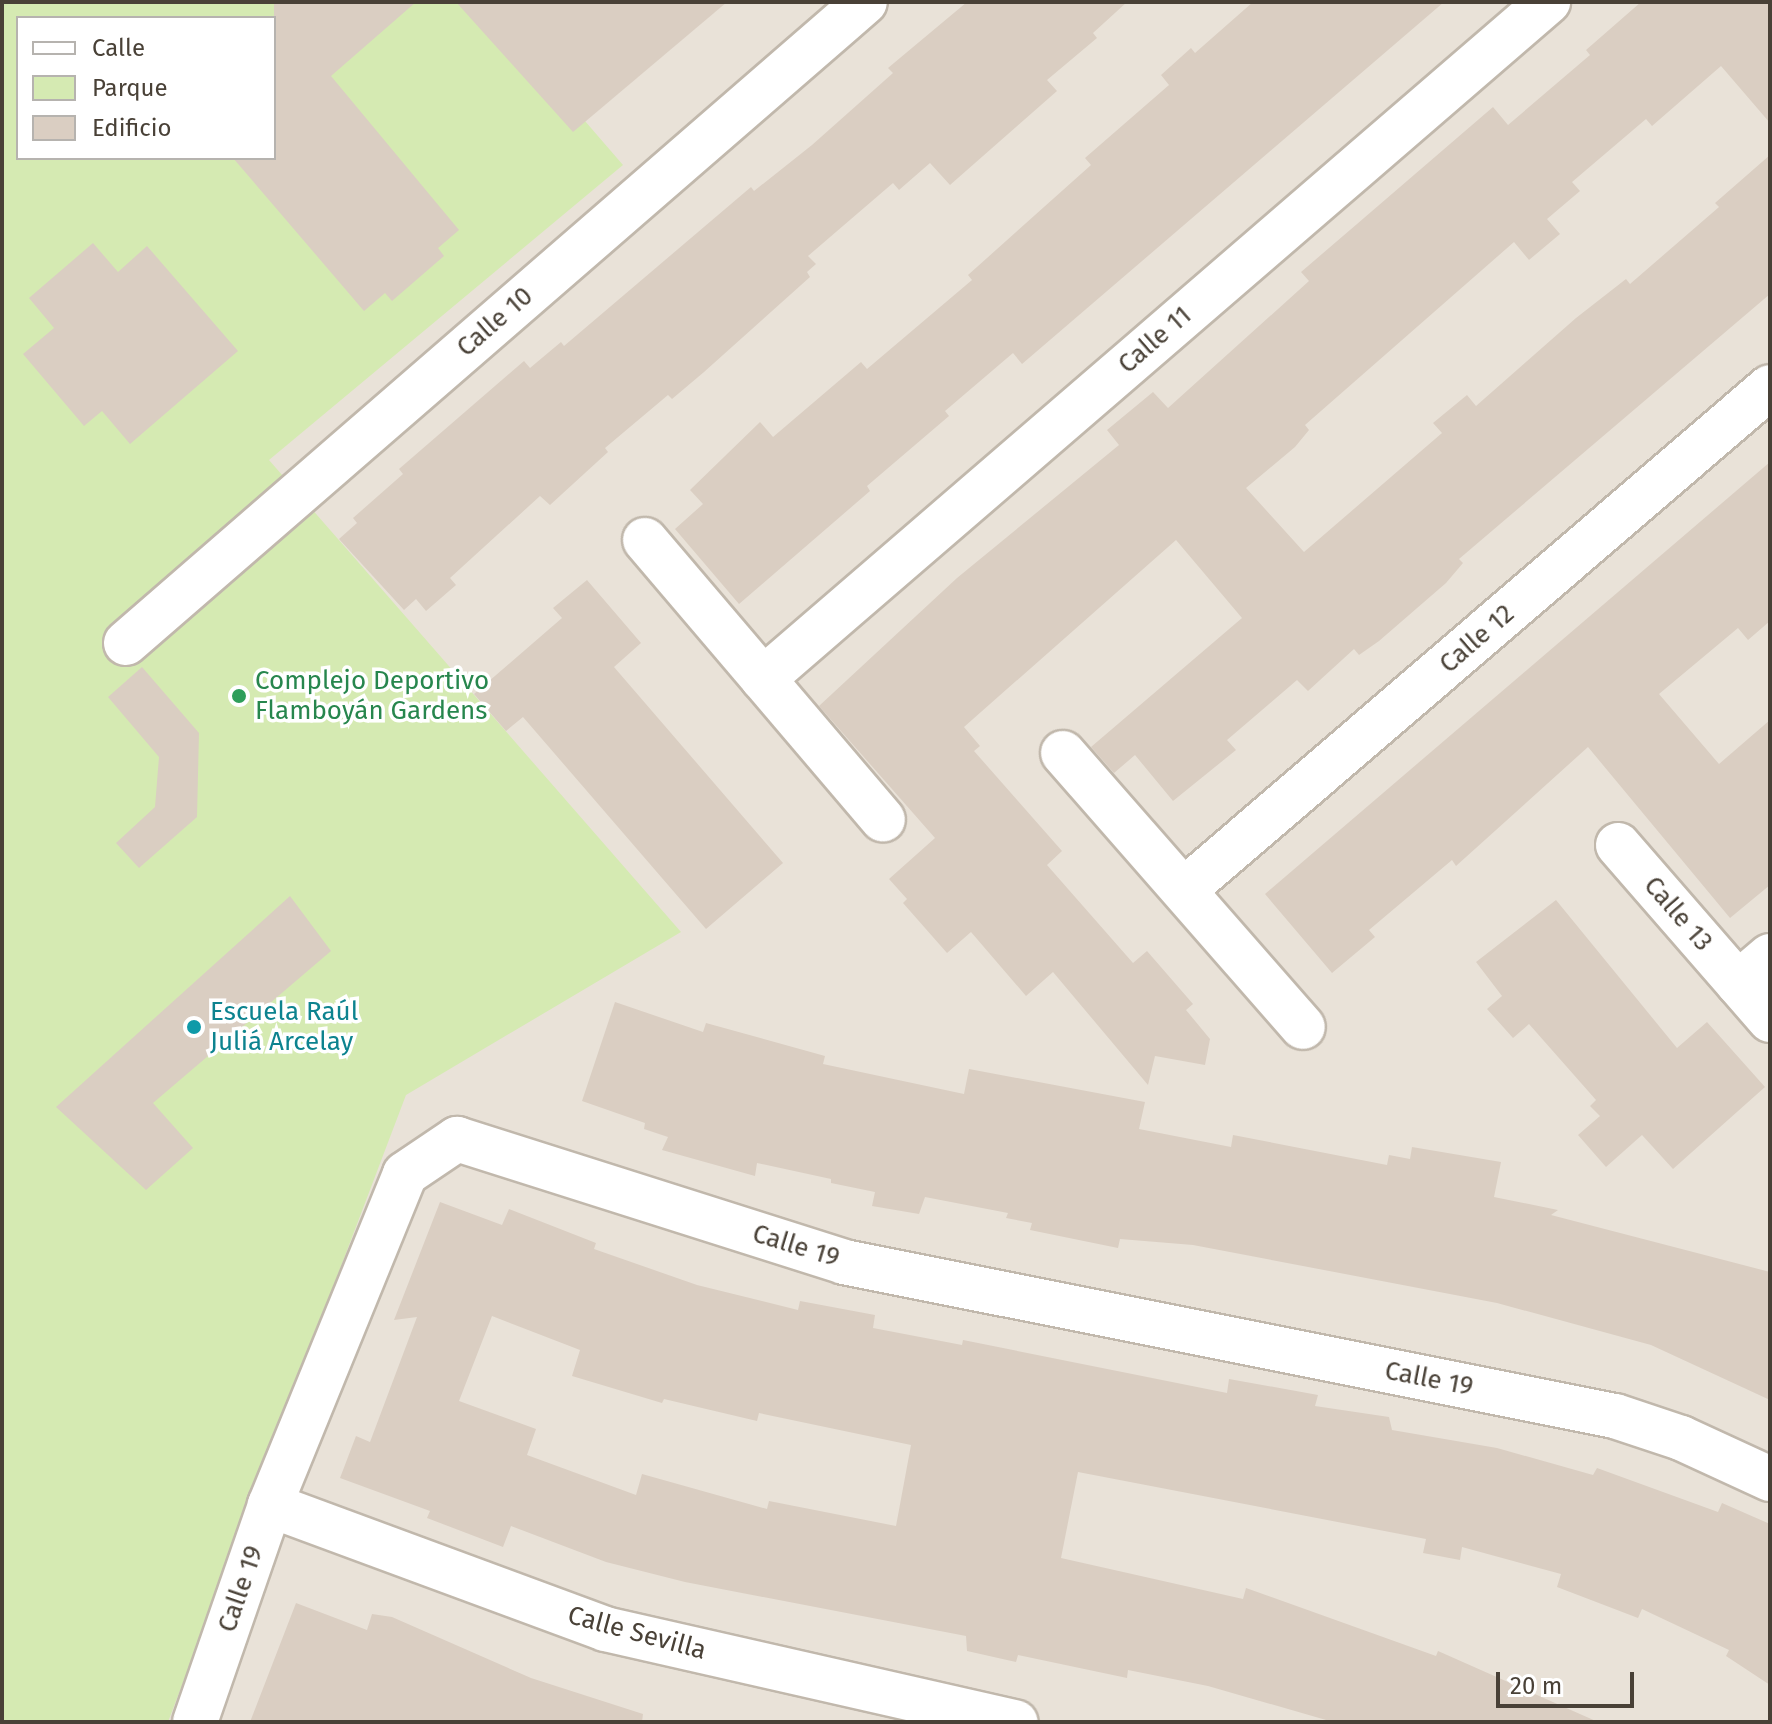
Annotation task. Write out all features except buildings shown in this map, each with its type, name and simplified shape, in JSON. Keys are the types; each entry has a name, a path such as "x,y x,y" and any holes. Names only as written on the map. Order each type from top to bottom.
{"street":[{"name":"Calle 10","path":"126,643 865,2"},
{"name":"Calle 11","path":"763,679 1548,2"},
{"name":"Calle 12","path":"1184,890 1770,387"},
{"path":"645,540 883,820"},
{"path":"1063,753 1303,1027"},
{"name":"Calle 13","path":"1618,845 1754,970 1770,1020"},
{"name":"Calle 19","path":"195,1722 270,1505 405,1174 457,1139 844,1262 1615,1416 1681,1438 1770,1479"},
{"name":"Calle Sevilla","path":"270,1505 605,1629 1016,1722"}],"shaded area":[{"path":"2,2 1770,2 1770,1722 2,1722"}],"green space":[{"name":"Complejo Deportivo Flamboyán Gardens","path":"2,2 482,2 623,165 269,460 681,932 406,1095 168,1722 2,1722"}],"place":[{"name":"Complejo Deportivo Flamboyán Gardens","path":"239,696"},
{"name":"Escuela Raúl Juliá Arcelay","path":"194,1027"}]}
